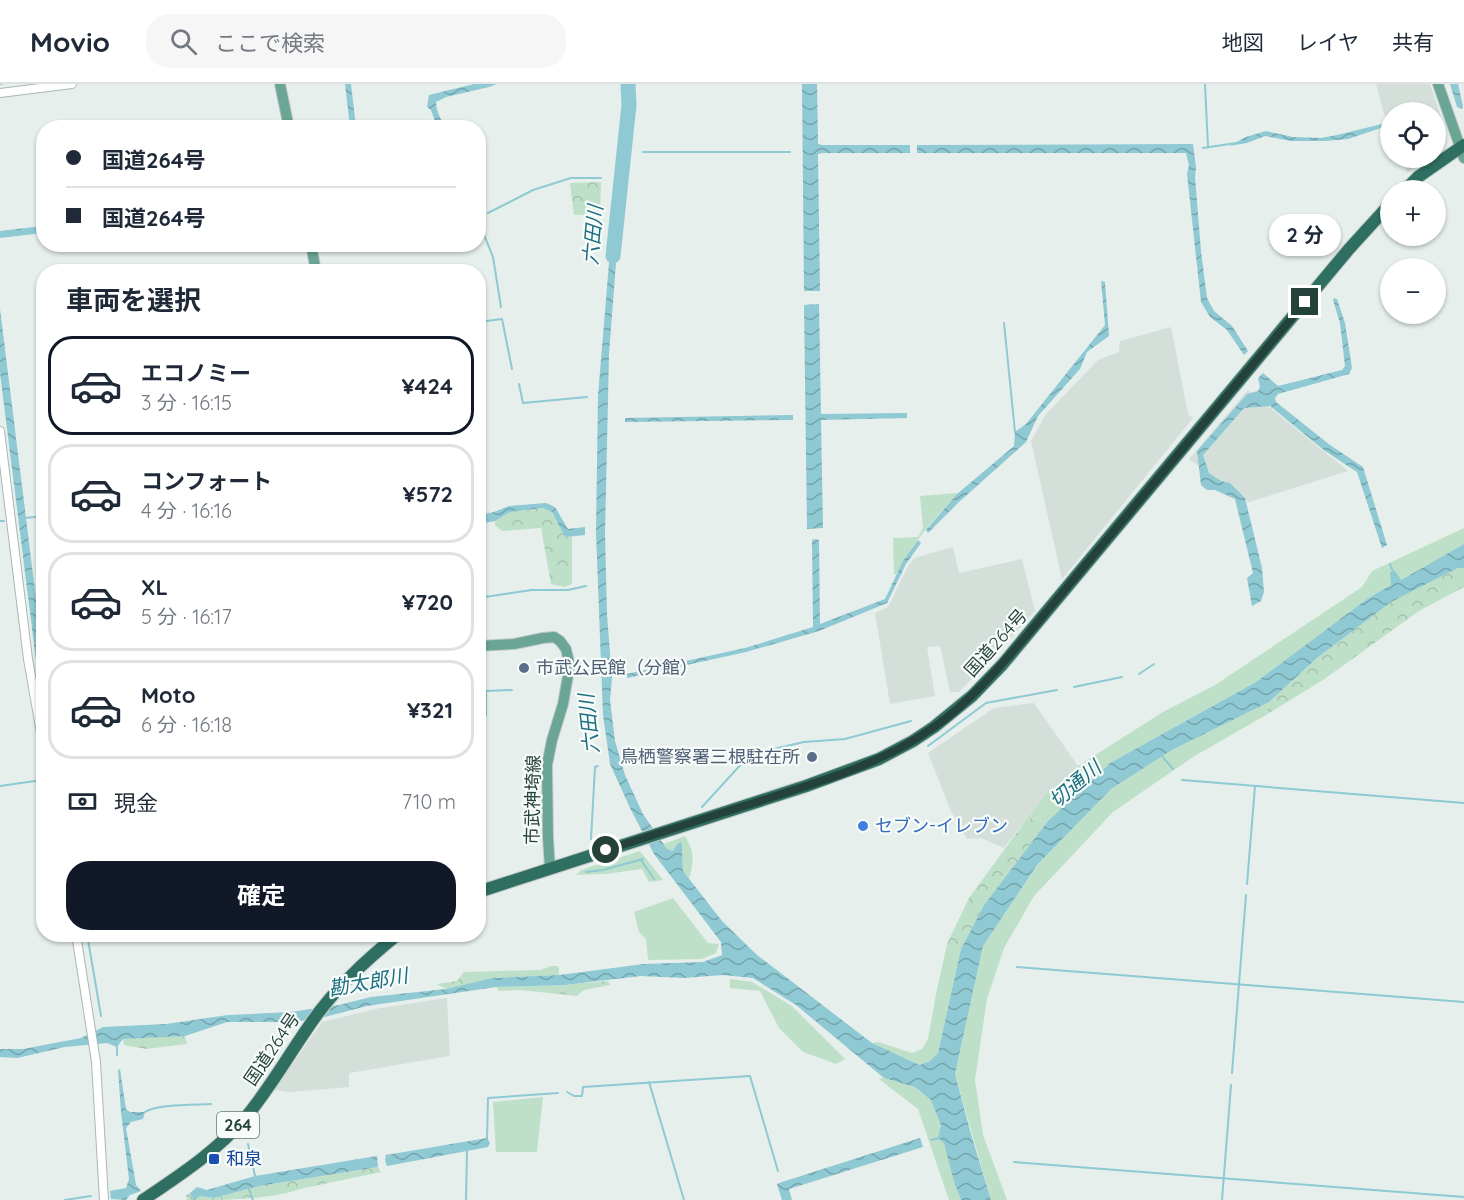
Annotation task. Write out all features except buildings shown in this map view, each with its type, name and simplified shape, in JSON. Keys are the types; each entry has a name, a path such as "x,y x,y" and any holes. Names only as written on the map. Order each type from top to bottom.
{"highway":[{"path":"1415,180 1463,150"},
{"name":"国道264号","path":"486,889 806,786 879,759 934,727 955,711 1002,665 1333,267 1380,214"},
{"name":"国道264号","path":"143,1200 222,1143 265,1092 308,1026 327,1002 388,942"}],"main road":[{"path":"280,84 287,120"},
{"path":"1438,84 1463,150"},
{"name":"市武神埼線","path":"486,646 514,644 554,637 566,649 569,670 563,704 547,765 550,868"}],"street":[{"path":"0,93 72,84"},
{"path":"0,431 28,659 36,704"},
{"path":"77,942 95,1049 104,1200"}],"shaded area":[{"path":"1376,84 1430,84 1436,102 1381,102"},
{"path":"1171,327 1188,414 1193,418 1062,579 1031,441 1046,414 1098,360 1119,352 1120,341"},
{"path":"1248,390 1348,471 1249,502 1189,459"},
{"path":"953,547 959,573 1022,559 1035,611 959,692 950,692 940,646 927,647 935,696 890,704 875,613 888,607 914,558"},
{"path":"1034,703 1078,766 1046,794 1004,848 981,838 967,839 951,811 928,753 994,708"},
{"path":"447,998 450,1056 349,1073 349,1087 289,1092 274,1090 322,1022 380,1008"}],"green space":[{"path":"601,182 600,214 574,215 570,183"},
{"path":"956,493 916,543 896,575 894,574 893,538 918,537 923,528 920,496"},
{"path":"543,508 552,512 565,537 572,536 572,584 564,587 551,584 541,528 502,531 495,525 495,521 510,512"},
{"path":"1464,528 1464,544 1367,599 1256,682 1110,763 1105,758 1095,762 1040,817 1026,820 1046,794 1078,766 1163,712 1215,685 1362,587 1372,571"},
{"path":"1458,568 1464,568 1464,587 1419,611 1323,680 1266,715 1269,702 1317,658 1391,602"},
{"path":"1269,702 1266,715 1193,757 1113,812 1034,896 1004,948 987,999 975,1080 983,1135 1007,1200 991,1200 955,1074 983,946 1037,865 1111,789 1172,750"},
{"path":"1105,758 1110,763 1048,821 984,905 961,949 952,951 947,944 969,898 1026,820 1040,817 1095,762"},
{"path":"685,836 693,857 689,879 683,871 682,847 677,844 673,851 667,849 664,844"},
{"path":"640,851 663,880 649,882 642,869 576,875 581,870"},
{"path":"673,898 708,943 719,944 716,953 702,959 648,960 646,939 639,932 634,912"},
{"path":"947,944 952,951 961,949 938,1053 930,1061 921,1065 872,1043 878,1042 912,1053 922,1049 928,1039"},
{"path":"550,966 558,966 559,975 492,978 446,989 437,984 457,981 464,972 541,970"},
{"path":"730,979 752,982 792,1006 845,1059 836,1064 803,1052 779,1028 760,991 730,988"},
{"path":"608,981 610,985 584,990 577,996 520,990 499,991 496,987 565,985"},
{"path":"185,1036 187,1044 146,1049 124,1045 123,1039"},
{"path":"884,1078 915,1087 931,1100 941,1127 954,1182 961,1200 949,1200 918,1109 879,1079"},
{"path":"543,1097 537,1152 496,1152 493,1102"},
{"path":"378,1167 381,1172 288,1193 245,1199 215,1200 187,1200 186,1195 190,1193 194,1199 200,1196 214,1198 259,1186"}],"water":[{"path":"345,84 351,84 355,120 349,120"},
{"path":"474,84 497,84 446,97 436,102 441,120 435,120 431,110 427,107 429,95"},
{"path":"802,84 817,84 818,144 910,145 910,153 818,154 820,291 804,291"},
{"path":"1450,84 1458,84 1462,109 1457,107"},
{"path":"1380,124 1380,128 1348,139 1291,141 1265,136 1247,143 1229,146 1246,137 1266,131 1293,137 1321,138"},
{"path":"1193,144 1207,298 1214,311 1232,326 1248,351 1244,355 1227,330 1210,317 1201,302 1186,153 917,153 917,145"},
{"path":"36,227 36,234 0,238 0,231"},
{"path":"618,237 609,354 605,534 607,615 612,678 610,700 615,741 625,775 643,814 667,849 673,851 681,842 683,871 722,921 757,955 872,1043 920,1065 930,1061 938,1053 961,949 984,905 1048,821 1110,763 1256,682 1367,599 1391,585 1390,573 1395,571 1401,580 1464,544 1464,568 1458,568 1391,602 1317,658 1269,702 1172,750 1111,789 1037,865 983,946 955,1074 991,1200 961,1200 944,1143 938,1138 941,1126 931,1100 915,1087 884,1078 796,1005 753,978 723,975 684,978 641,976 565,985 496,987 367,1006 321,1018 294,1022 227,1022 185,1036 123,1039 117,1047 107,1043 65,1047 17,1058 0,1057 0,1049 23,1049 81,1038 103,1027 166,1024 228,1015 290,1012 339,1005 371,997 446,989 492,978 559,975 644,964 703,962 722,955 721,942 654,854 610,764 603,715 596,533 598,396 611,239"},
{"path":"1101,281 1105,282 1109,336 1087,352 1080,369 1038,416 1026,442 928,533 926,530 957,494 1014,446 1015,432 1026,424 1105,325"},
{"path":"1334,298 1337,299 1345,323 1352,368 1349,374 1278,394 1275,398 1276,402 1330,445 1363,467 1387,545 1382,548 1357,472 1325,451 1270,406 1244,408 1203,455 1209,473 1221,481 1230,483 1245,498 1262,568 1264,592 1261,601 1252,606 1247,578 1253,573 1235,499 1215,490 1207,490 1201,485 1197,451 1247,394 1258,391 1260,387 1258,378 1263,373 1278,386 1342,370 1345,366 1340,323"},
{"path":"819,304 821,414 907,413 907,418 821,420 823,528 807,529 804,305"},
{"path":"0,309 36,599 36,660 0,373"},
{"path":"793,415 793,420 625,422 625,418"},
{"path":"546,503 555,507 568,529 585,527 585,535 565,537 552,512 543,508 510,512 495,521 486,523 486,514 509,506"},
{"path":"812,540 819,540 820,624 885,599 903,561 918,540 921,543 906,564 887,603 819,631 746,652 627,678 627,674 745,648 813,627"},
{"path":"120,1069 126,1109 130,1112 145,1112 143,1119 131,1122 126,1128 136,1185 141,1191 130,1195 126,1200 111,1199 110,1191 126,1188 129,1179 121,1112 118,1070"},
{"path":"487,1138 490,1143 488,1147 387,1166 385,1160 386,1155"},
{"path":"920,1138 923,1147 789,1189 792,1200 782,1200 777,1184"},
{"path":"377,1156 378,1167 259,1186 214,1198 200,1196 194,1200 190,1193 197,1187 207,1190 255,1176"}],"waterway":[{"name":"六田川","path":"613,256 629,105 628,84"},
{"path":"1205,84 1208,147"},
{"path":"1203,148 1236,143"},
{"path":"643,152 790,152"},
{"path":"488,213 533,190 571,178 601,178"},
{"path":"486,240 493,257 501,307"},
{"path":"486,321 502,319 512,369"},
{"path":"1004,323 1015,432"},
{"path":"519,384 523,403 587,397"},
{"path":"25,518 36,517"},
{"path":"1390,564 1393,572"},
{"path":"486,597 532,590 568,590 586,586"},
{"path":"1139,674 1154,664"},
{"path":"1074,687 1122,677"},
{"path":"486,691 512,690"},
{"path":"928,746 986,703 1057,690"},
{"path":"486,691 486,715"},
{"path":"702,807 744,761 765,751 804,742 845,739 911,721"},
{"path":"1161,755 1173,769"},
{"path":"591,839 595,767 598,766"},
{"path":"1182,780 1464,803"},
{"path":"0,786 36,781"},
{"path":"1247,884 1255,786"},
{"path":"586,872 603,870 643,859"},
{"path":"641,860 654,879"},
{"path":"1232,1073 1246,895"},
{"path":"88,942 101,1016"},
{"path":"1017,967 1464,1002"},
{"path":"117,1046 117,1055"},
{"path":"567,1092 574,1096 582,1096 583,1087 750,1076 778,1171"},
{"path":"649,1082 684,1200"},
{"path":"1222,1200 1231,1085"},
{"path":"487,1139 488,1098 558,1093"},
{"path":"145,1112 167,1106 211,1104"},
{"path":"931,1140 940,1138"},
{"path":"248,1144 255,1176"},
{"path":"466,1200 467,1151"},
{"path":"1014,1162 1464,1197"},
{"path":"249,1189 253,1200"},
{"path":"65,1200 91,1196"}],"place":[{"name":"市武公民館（分館）","path":"524,668"},
{"name":"鳥栖警察署三根駐在所","path":"812,757"},
{"name":"セブン-イレブン","path":"863,826"},
{"name":"和泉","path":"214,1159"}],"route":[{"path":"606,850 806,786 879,759 913,741 955,711 1002,665 1305,302"}],"water label":[{"name":"切通川","path":"1075,784"},
{"name":"勘太郎川","path":"368,982"}]}
